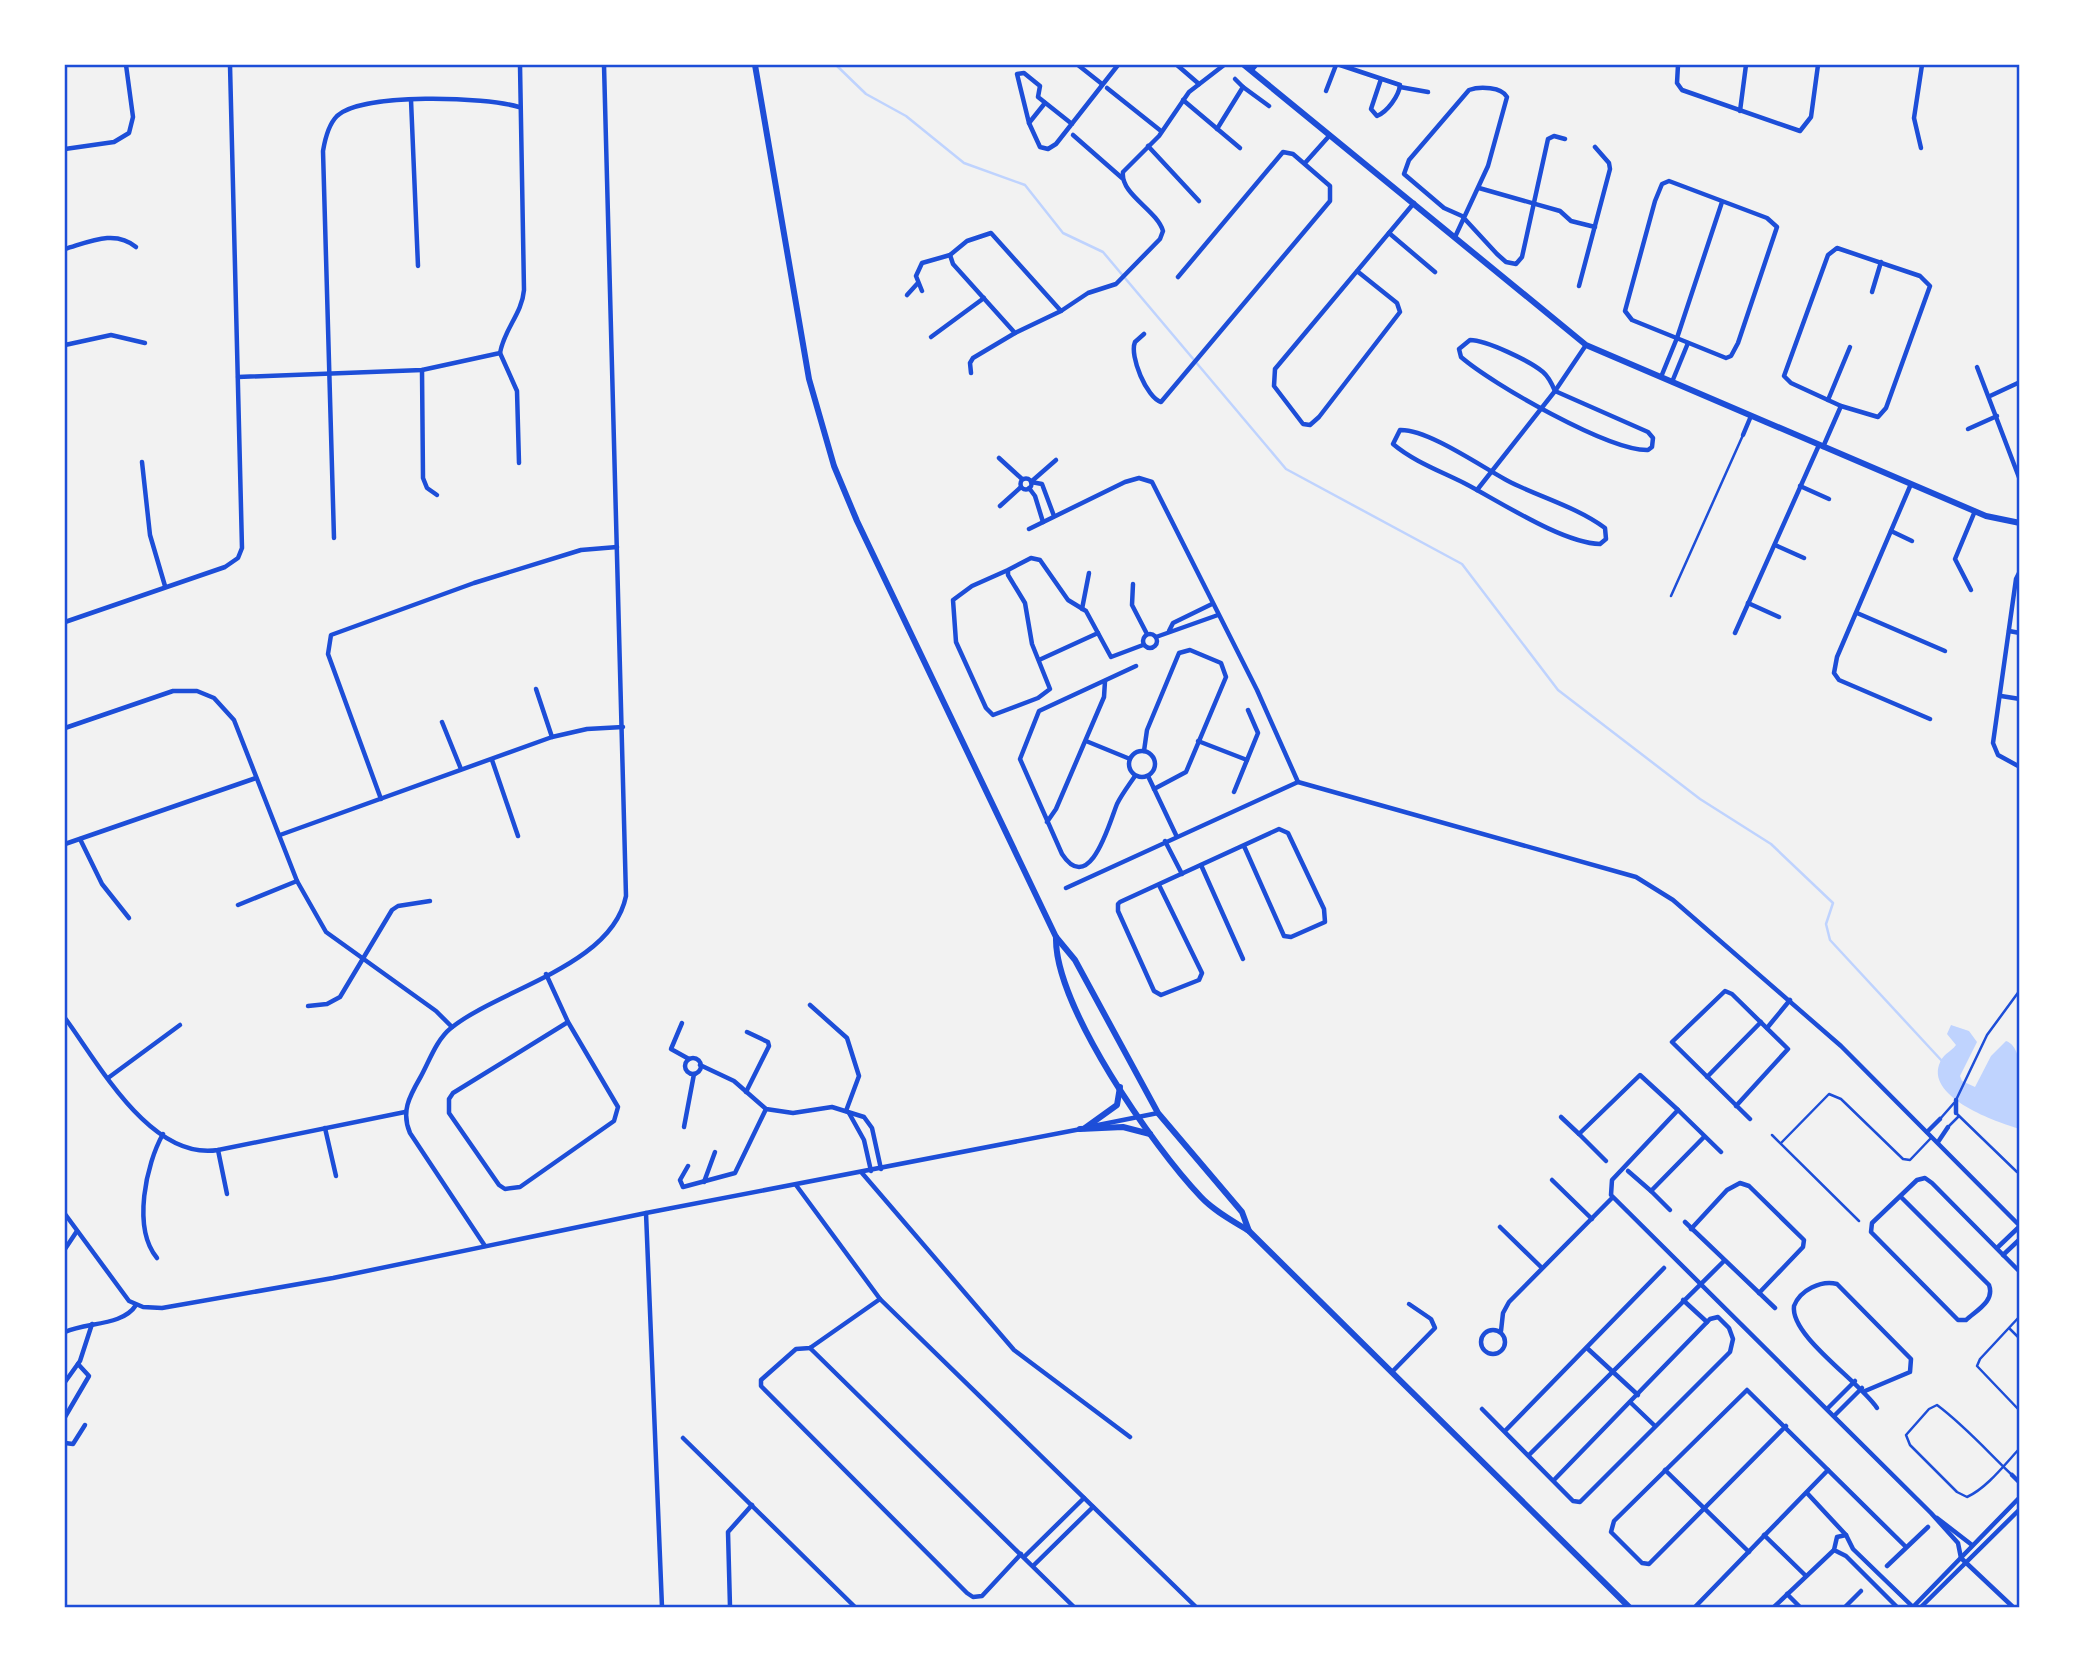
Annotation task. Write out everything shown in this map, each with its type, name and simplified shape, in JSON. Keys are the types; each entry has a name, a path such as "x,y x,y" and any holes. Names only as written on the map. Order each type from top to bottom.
{"main road":[{"path":"755,65 809,379 834,466 857,521 1056,937 1075,960 1158,1113 1193,1158 1242,1212 1249,1231"},
{"path":"1244,65 1254,68 1330,135 1586,345 1975,511 2020,523"},
{"path":"1056,937 1057,957 1072,998 1120,1087 1150,1134 1203,1199 1249,1231 1629,1607"},
{"path":"1083,1128 1116,1105 1120,1087"},
{"path":"1083,1128 1123,1128 1150,1134"}],"street":[{"path":"65,149 114,142 129,133 133,117 126,65"},
{"path":"65,622 235,562 240,554 243,541 230,65"},
{"path":"500,353 522,309 524,290 520,65"},
{"path":"485,1246 410,1133 405,1112 414,1087 440,1041 452,1027 602,939 624,907 627,884 604,65"},
{"path":"1078,65 1161,131"},
{"path":"1072,124 1037,95 1040,86 1024,73 1018,72 1029,123 1037,144 1048,149 1072,124 1105,86 1118,65"},
{"path":"1177,65 1199,84"},
{"path":"1122,178 1125,168 1161,131 1183,100 1224,65"},
{"path":"1326,91 1338,65 1401,87 1428,92"},
{"path":"1678,65 1677,83 1682,90 1794,130 1803,130 1811,117 1818,65"},
{"path":"1740,111 1746,65"},
{"path":"1921,148 1914,118 1922,65"},
{"path":"1235,79 1269,106"},
{"path":"1381,79 1371,109 1377,116 1387,109 1401,87"},
{"path":"1217,129 1243,87"},
{"path":"1455,237 1462,216 1479,188 1499,134 1507,97 1505,92 1480,87 1466,93 1404,170 1408,180 1449,211 1462,216 1490,249 1506,262 1516,264 1522,257 1548,139 1554,136 1565,139"},
{"path":"334,538 323,151 326,135 337,116 352,108 411,100 472,99 494,100 519,107"},
{"path":"411,100 418,266"},
{"path":"1183,100 1240,148"},
{"path":"1029,123 1045,103"},
{"path":"971,373 970,363 973,358 1015,333 1061,311 1088,293 1119,281 1160,239 1163,231 1122,178 1073,135"},
{"path":"1306,163 1330,135"},
{"path":"1148,146 1199,201"},
{"path":"1579,286 1610,166 1595,147"},
{"path":"1144,334 1135,342 1133,353 1149,392 1157,402 1167,399 1330,201 1330,186 1306,163 1290,153 1283,152 1178,277"},
{"path":"1669,181 1767,218 1775,223 1777,229 1731,356 1720,357 1677,338 1632,320 1625,312 1655,201 1662,184 1669,181"},
{"path":"1479,188 1565,213 1571,221 1595,227"},
{"path":"1661,377 1677,338 1722,202"},
{"path":"1357,271 1397,303 1400,312 1320,416 1310,425 1303,424 1273,386 1274,373 1357,271 1414,203"},
{"path":"922,291 916,276 922,263 950,255 967,241 993,233 1061,311"},
{"path":"1389,233 1435,272"},
{"path":"65,248 121,237 136,247"},
{"path":"1841,248 1881,262 1924,278 1930,286 1883,412 1878,417 1841,406 1791,383 1784,373 1831,251 1841,248"},
{"path":"950,255 953,264 1015,333"},
{"path":"1872,292 1881,262"},
{"path":"907,295 917,284"},
{"path":"931,337 984,298"},
{"path":"65,345 111,335 145,343"},
{"path":"1470,340 1479,341 1530,364 1548,376 1555,391 1648,432 1653,438 1651,447 1648,450 1635,450 1614,443 1542,408 1465,361 1459,354 1462,345 1470,340"},
{"path":"1672,382 1688,343"},
{"path":"1477,490 1555,391 1586,345"},
{"path":"1828,400 1850,347"},
{"path":"238,377 422,370 500,353"},
{"path":"500,353 517,391 519,463"},
{"path":"1977,367 2020,480"},
{"path":"422,370 423,478 427,488 437,495"},
{"path":"1990,396 2020,382"},
{"path":"1735,633 1800,486 1841,406"},
{"path":"1743,435 1751,416"},
{"path":"1968,429 1997,416"},
{"path":"1399,430 1406,430 1473,457 1491,472 1597,522 1607,530 1606,539 1600,544 1581,541 1411,456 1394,446 1393,440 1399,430"},
{"path":"999,458 1022,479 1027,478 1031,482 1042,484 1054,516"},
{"path":"1029,488 1031,482 1056,460"},
{"path":"142,462 150,535 165,586"},
{"path":"1000,506 1021,487 1022,479"},
{"path":"1029,529 1133,479 1152,482 1257,690 1298,782"},
{"path":"1910,484 1837,657 1836,677 1930,719"},
{"path":"1800,486 1829,499"},
{"path":"1021,487 1029,488 1035,496 1043,522"},
{"path":"1971,590 1955,559 1975,511"},
{"path":"1891,531 1912,541"},
{"path":"1774,545 1804,558"},
{"path":"381,799 328,654 331,635 474,583 581,550 617,547"},
{"path":"1008,570 1009,580 1025,603 1032,644 1049,691 996,716 986,708 956,642 954,597 972,586 1031,558 1038,559 1068,600 1082,609 1114,658 1143,645 1154,647 1156,637"},
{"path":"2020,571 2008,631 1993,747 1998,755 2020,767"},
{"path":"1082,609 1089,573"},
{"path":"1133,584 1132,605 1147,634 1156,637 1218,615"},
{"path":"1748,603 1779,617"},
{"path":"1169,631 1173,623 1212,604"},
{"path":"1857,613 1945,650"},
{"path":"2008,631 2020,633"},
{"path":"1039,660 1098,634"},
{"path":"1143,645 1143,638 1147,634"},
{"path":"1144,751 1147,730 1177,656 1186,649 1217,660 1226,673 1186,772 1154,789"},
{"path":"1135,776 1118,802 1096,857 1084,865 1076,866 1066,861 1020,761 1039,711 1136,666"},
{"path":"1047,822 1056,809 1086,741 1104,697 1105,681"},
{"path":"536,689 552,737"},
{"path":"65,728 173,691 197,691 214,698 230,714 297,881 326,932 363,962 417,997 452,1027"},
{"path":"2001,696 2020,699"},
{"path":"1234,792 1258,730 1248,710"},
{"path":"442,722 461,769"},
{"path":"280,835 552,737 587,729 623,727"},
{"path":"1086,741 1130,759"},
{"path":"1198,741 1247,761"},
{"path":"1135,776 1130,770 1130,759 1134,754 1144,751"},
{"path":"1135,776 1148,776 1154,770 1155,761 1144,751"},
{"path":"492,760 518,836"},
{"path":"1148,776 1175,835"},
{"path":"65,844 256,777"},
{"path":"1066,888 1175,835 1298,782 1642,880 1673,900 1841,1046 2020,1226 1997,1248"},
{"path":"1158,885 1202,973 1199,980 1164,995 1154,991 1117,906 1158,885 1279,829 1286,830 1324,909 1325,922 1291,937 1284,936 1244,846"},
{"path":"80,839 102,884 129,918"},
{"path":"1165,841 1182,874"},
{"path":"1201,865 1243,958"},
{"path":"237,905 297,881"},
{"path":"308,1006 327,1004 340,997 392,910 398,906 430,901"},
{"path":"546,974 568,1021 618,1107 617,1116 520,1186 505,1189 499,1185 449,1113 449,1099 453,1093 568,1021"},
{"path":"1736,1106 1788,1051 1762,1022 1725,991 1674,1037 1676,1047 1749,1119"},
{"path":"1767,1028 1790,1000"},
{"path":"810,1005 847,1038 859,1076 848,1112 864,1140 871,1171"},
{"path":"65,1018 140,1119 192,1151 218,1150 405,1112"},
{"path":"1707,1077 1762,1022"},
{"path":"682,1023 670,1049 697,1060 700,1065 717,1070 766,1108 793,1113 826,1108 860,1115 870,1124 881,1169"},
{"path":"108,1078 180,1026"},
{"path":"746,1092 769,1046 768,1042 747,1032"},
{"path":"689,1059 685,1067 694,1073"},
{"path":"684,1127 694,1073 700,1065"},
{"path":"1579,1134 1638,1076 1646,1079 1721,1152"},
{"path":"1955,1101 1957,1114"},
{"path":"688,1166 680,1184 686,1187 729,1177 740,1168 766,1108"},
{"path":"1678,1110 1611,1182 1612,1198 1931,1513 1958,1543 1961,1558 2013,1607"},
{"path":"65,1214 125,1296 136,1305 162,1308 333,1278 646,1213 862,1173 1158,1113"},
{"path":"1561,1117 1606,1161"},
{"path":"1927,1132 1940,1119"},
{"path":"1938,1142 1948,1127"},
{"path":"325,1128 336,1176"},
{"path":"157,1258 147,1238 144,1186 149,1160 163,1134"},
{"path":"1651,1191 1704,1137"},
{"path":"218,1150 227,1194"},
{"path":"704,1183 715,1152"},
{"path":"1628,1171 1670,1210"},
{"path":"862,1173 1014,1350 1130,1437"},
{"path":"1900,1196 1989,1285 1991,1292 1988,1300 1966,1320 1953,1317 1873,1236 1872,1223 1900,1196 1919,1179 1928,1179 2018,1270"},
{"path":"1552,1180 1592,1219"},
{"path":"1691,1229 1727,1191 1740,1182 1747,1184 1796,1228 1804,1240 1803,1247 1759,1293"},
{"path":"795,1184 880,1299 1196,1607"},
{"path":"1501,1331 1492,1331 1483,1340 1483,1351 1493,1354 1504,1345 1501,1331 1505,1307 1541,1267 1612,1198"},
{"path":"646,1213 663,1607"},
{"path":"1685,1223 1775,1308"},
{"path":"1500,1227 1541,1267"},
{"path":"65,1248 77,1231"},
{"path":"2003,1255 2020,1239"},
{"path":"1529,1455 1724,1261"},
{"path":"1505,1431 1664,1268"},
{"path":"1834,1416 1864,1389 1910,1373 1910,1359 1837,1284 1823,1283 1798,1297 1794,1317 1804,1334 1864,1389 1877,1408"},
{"path":"880,1299 810,1348 796,1349 760,1383 973,1597 982,1596 992,1588 1084,1498"},
{"path":"1683,1300 1707,1322"},
{"path":"1392,1372 1435,1328 1432,1319 1409,1304"},
{"path":"65,1332 128,1316 136,1305"},
{"path":"1482,1409 1573,1501 1584,1500 1732,1349 1734,1339 1725,1323 1715,1317 1707,1322 1554,1480"},
{"path":"65,1382 78,1364 92,1324"},
{"path":"810,1348 1074,1607"},
{"path":"1587,1348 1638,1395"},
{"path":"65,1417 89,1376 78,1364"},
{"path":"1827,1409 1855,1381"},
{"path":"1786,1426 1651,1563 1641,1562 1610,1528 1746,1390 1752,1392 1786,1426 1828,1470 1906,1547"},
{"path":"1631,1403 1655,1426"},
{"path":"65,1443 73,1444 85,1425"},
{"path":"682,1438 855,1607"},
{"path":"1665,1470 1749,1552"},
{"path":"1695,1607 1828,1470"},
{"path":"2012,1475 2020,1483"},
{"path":"1807,1493 1846,1535 1853,1549 1913,1607 2020,1497"},
{"path":"730,1607 728,1532 752,1505"},
{"path":"1033,1566 1093,1507"},
{"path":"1921,1607 2020,1509"},
{"path":"1931,1513 1972,1545"},
{"path":"1887,1566 1927,1527"},
{"path":"1764,1535 1806,1576"},
{"path":"1774,1607 1834,1550 1837,1537 1846,1535"},
{"path":"1834,1550 1846,1556 1898,1607"},
{"path":"1870,1579 1876,1572"},
{"path":"1845,1607 1861,1591"},
{"path":"1787,1594 1800,1607"}],"lane":[{"path":"1671,596 1743,435"},
{"path":"1940,1119 1955,1101 1987,1035 2020,990"},
{"path":"1781,1143 1829,1094 1842,1099 1903,1159 1910,1160 1932,1137"},
{"path":"1948,1127 1957,1114 2017,1172"},
{"path":"1772,1135 1859,1221"},
{"path":"2020,1316 1980,1359 1977,1366 2020,1411"},
{"path":"2010,1328 2020,1339"},
{"path":"2012,1475 2003,1466 1937,1405 1929,1409 1906,1435 1910,1445 1964,1497 1973,1494 2003,1466 2020,1448"}],"water":[{"path":"1951,1025 1969,1031 1977,1042 1960,1076 1962,1081 1975,1087 1991,1056 2006,1041 2013,1046 2020,1067 2020,1129 1966,1107 1944,1088 1938,1077 1939,1065 1956,1045 1947,1034"}],"waterway":[{"path":"836,65 866,94 906,116 964,163 1025,185 1063,233 1103,252 1286,469 1462,564 1558,690 1700,799 1771,844 1833,903 1826,924 1830,940 1942,1061"}]}
